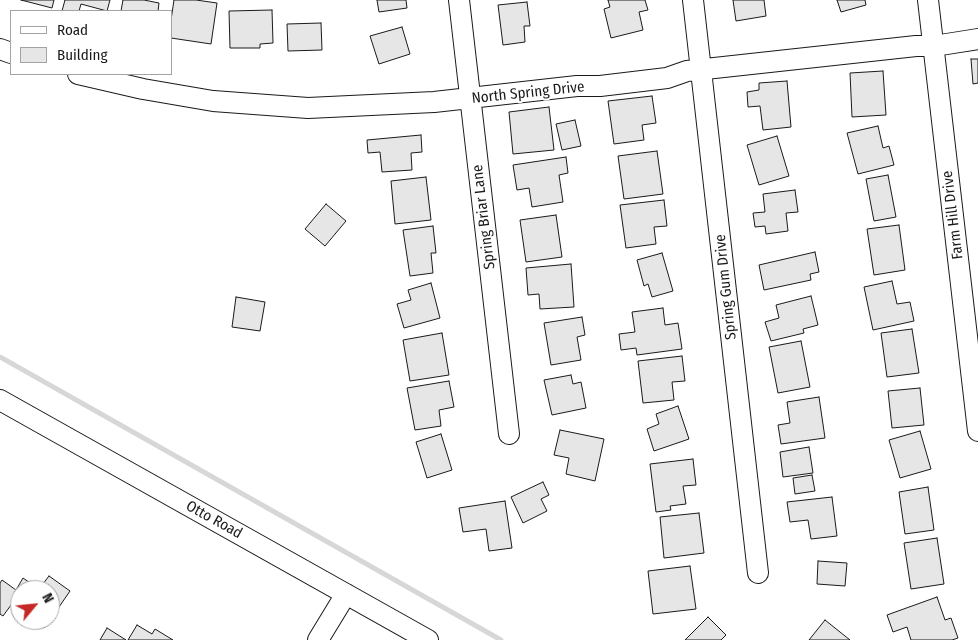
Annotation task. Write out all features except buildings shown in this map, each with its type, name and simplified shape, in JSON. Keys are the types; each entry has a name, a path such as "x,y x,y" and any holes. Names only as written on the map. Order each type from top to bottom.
{"street":[{"name":"Spring Briar Lane","path":"459,0 509,434"},
{"name":"Spring Gum Drive","path":"693,0 758,573"},
{"name":"Farm Hill Drive","path":"928,0 978,431"},
{"name":"North Spring Drive","path":"83,75 169,94 213,101 308,108 434,102 577,86 600,86 667,78 687,71 906,47 934,46 978,39"},
{"name":"Otto Road","path":"0,400 428,640"},
{"path":"318,640 346,594"}],"waterway":[{"path":"0,357 501,640"}]}
